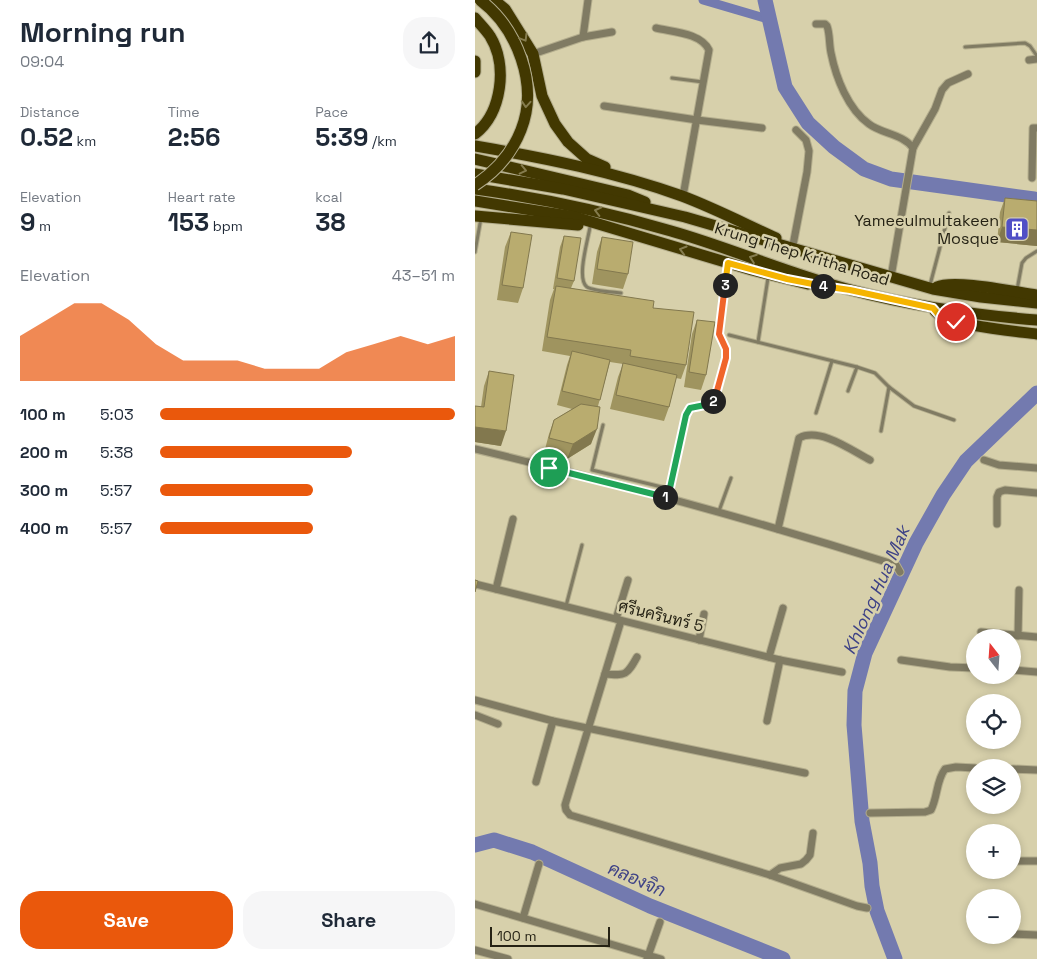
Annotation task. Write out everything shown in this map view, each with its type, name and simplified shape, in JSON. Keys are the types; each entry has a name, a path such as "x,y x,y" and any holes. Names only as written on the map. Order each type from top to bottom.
{"main road":[{"path":"475,187 489,176 509,154 521,130 527,106 526,79 519,52 507,29 491,8 479,0"},
{"path":"494,0 505,9 533,54 542,96 555,124 568,142 587,159 653,186"},
{"path":"475,18 491,37 500,62 499,90 490,117 475,134"},
{"path":"475,61 475,72"},
{"path":"475,146 585,168 653,186 683,196 810,253"},
{"path":"475,159 628,195 685,217"},
{"name":"Krung Thep Kritha Road","path":"475,174 563,189 685,217 931,289 1037,303"},
{"name":"Krung Thep Kritha Road","path":"475,187 560,203 672,231 850,290 933,308 1037,320"},
{"path":"475,201 575,218 769,274 816,285 850,290"},
{"path":"478,216 555,222 626,234"},
{"path":"931,289 943,284 1037,295"},
{"path":"933,308 939,315 956,322 1037,334"}],"street":[{"path":"583,37 588,0"},
{"path":"816,24 827,26 830,52 836,74 849,101 859,115 870,125 902,139 913,148"},
{"path":"656,28 687,35 701,41 709,50 683,196"},
{"path":"533,54 583,37 612,32"},
{"path":"891,277 913,148 935,109 942,90 948,82 967,74"},
{"path":"604,106 762,128"},
{"path":"1032,178 1033,128 1037,128"},
{"path":"793,245 807,172 809,151 805,140 796,130"},
{"path":"778,529 799,438 811,434 836,441 870,460"},
{"path":"475,450 669,493 718,512 896,565 900,572"},
{"path":"984,460 992,464 1037,468"},
{"path":"997,524 997,497 999,492 1005,490 1037,493"},
{"path":"496,589 513,519"},
{"path":"628,580 605,674 565,805 570,816 770,875 862,908 867,908"},
{"name":"ศรีนครินทร์ 5","path":"475,584 780,660 842,672"},
{"path":"1018,629 1019,590"},
{"path":"769,657 783,608"},
{"path":"699,640 704,614"},
{"path":"1021,636 1037,637"},
{"path":"605,674 621,676 626,674 637,657"},
{"path":"767,721 780,660"},
{"path":"901,660 966,668"},
{"path":"1021,671 1037,672"},
{"path":"475,700 553,721 805,773"},
{"path":"475,715 498,724"},
{"path":"536,782 553,721"},
{"path":"870,812 925,812 931,810 935,803 940,776 945,769 966,768"},
{"path":"1021,769 1037,770"},
{"path":"770,875 779,868 801,864 806,860 810,855 813,833"},
{"path":"1021,861 1037,861"},
{"path":"523,918 539,864"},
{"path":"475,904 648,957 661,959"},
{"path":"648,957 660,922"},
{"path":"1021,934 1037,935"},
{"path":"475,950 508,959"}],"lane":[{"path":"965,47 1025,43 1031,46 1034,58"},
{"path":"672,78 704,82"},
{"path":"931,289 949,213"},
{"path":"475,252 478,216"},
{"path":"590,227 582,273 583,283 589,288 621,293"},
{"path":"1016,292 1022,262 1037,251"},
{"path":"603,425 592,470 669,493 686,415 690,408 710,404 715,398 726,358 726,349 719,334 728,263"},
{"path":"758,342 769,274"},
{"path":"729,335 857,367 875,374 914,406 954,420"},
{"path":"816,413 832,361"},
{"path":"848,391 857,367"},
{"path":"881,431 889,387"},
{"path":"718,512 731,478"},
{"path":"566,607 582,544"}],"building":[{"path":"1005,198 1037,201 1037,230 1002,227"},
{"path":"511,232 532,235 523,288 502,285"},
{"path":"564,236 581,238 574,281 557,278"},
{"path":"602,237 633,242 628,274 597,269"},
{"path":"556,286 654,301 653,308 694,312 686,365 630,356 631,350 547,337"},
{"path":"697,320 715,322 706,375 689,372"},
{"path":"572,351 610,360 600,400 562,391"},
{"path":"623,363 677,375 669,407 616,395"},
{"path":"489,371 514,375 506,431 475,427 475,406 484,407"},
{"path":"581,404 600,407 597,429 573,444 549,438 554,420"},
{"path":"475,580 478,581 475,592"}],"waterway":[{"path":"703,0 768,19"},
{"name":"Khlong Hua Mak","path":"765,0 785,87 808,123 834,147 864,169 891,179 1034,199 1037,202"},
{"name":"Khlong Hua Mak","path":"895,959 877,911 862,821 854,725 855,691 865,653 916,543 943,495 966,461 1037,393"},
{"name":"คลองจิก","path":"475,845 494,840 532,852 650,906 783,959"}],"place":[{"name":"Yameeulmultakeen Mosque","path":"1017,229"}],"route":[{"path":"549,468 668,497 686,415 690,408 710,404 715,398 726,358 726,349 719,334 728,263 787,279 933,308 939,315 956,322"}]}
